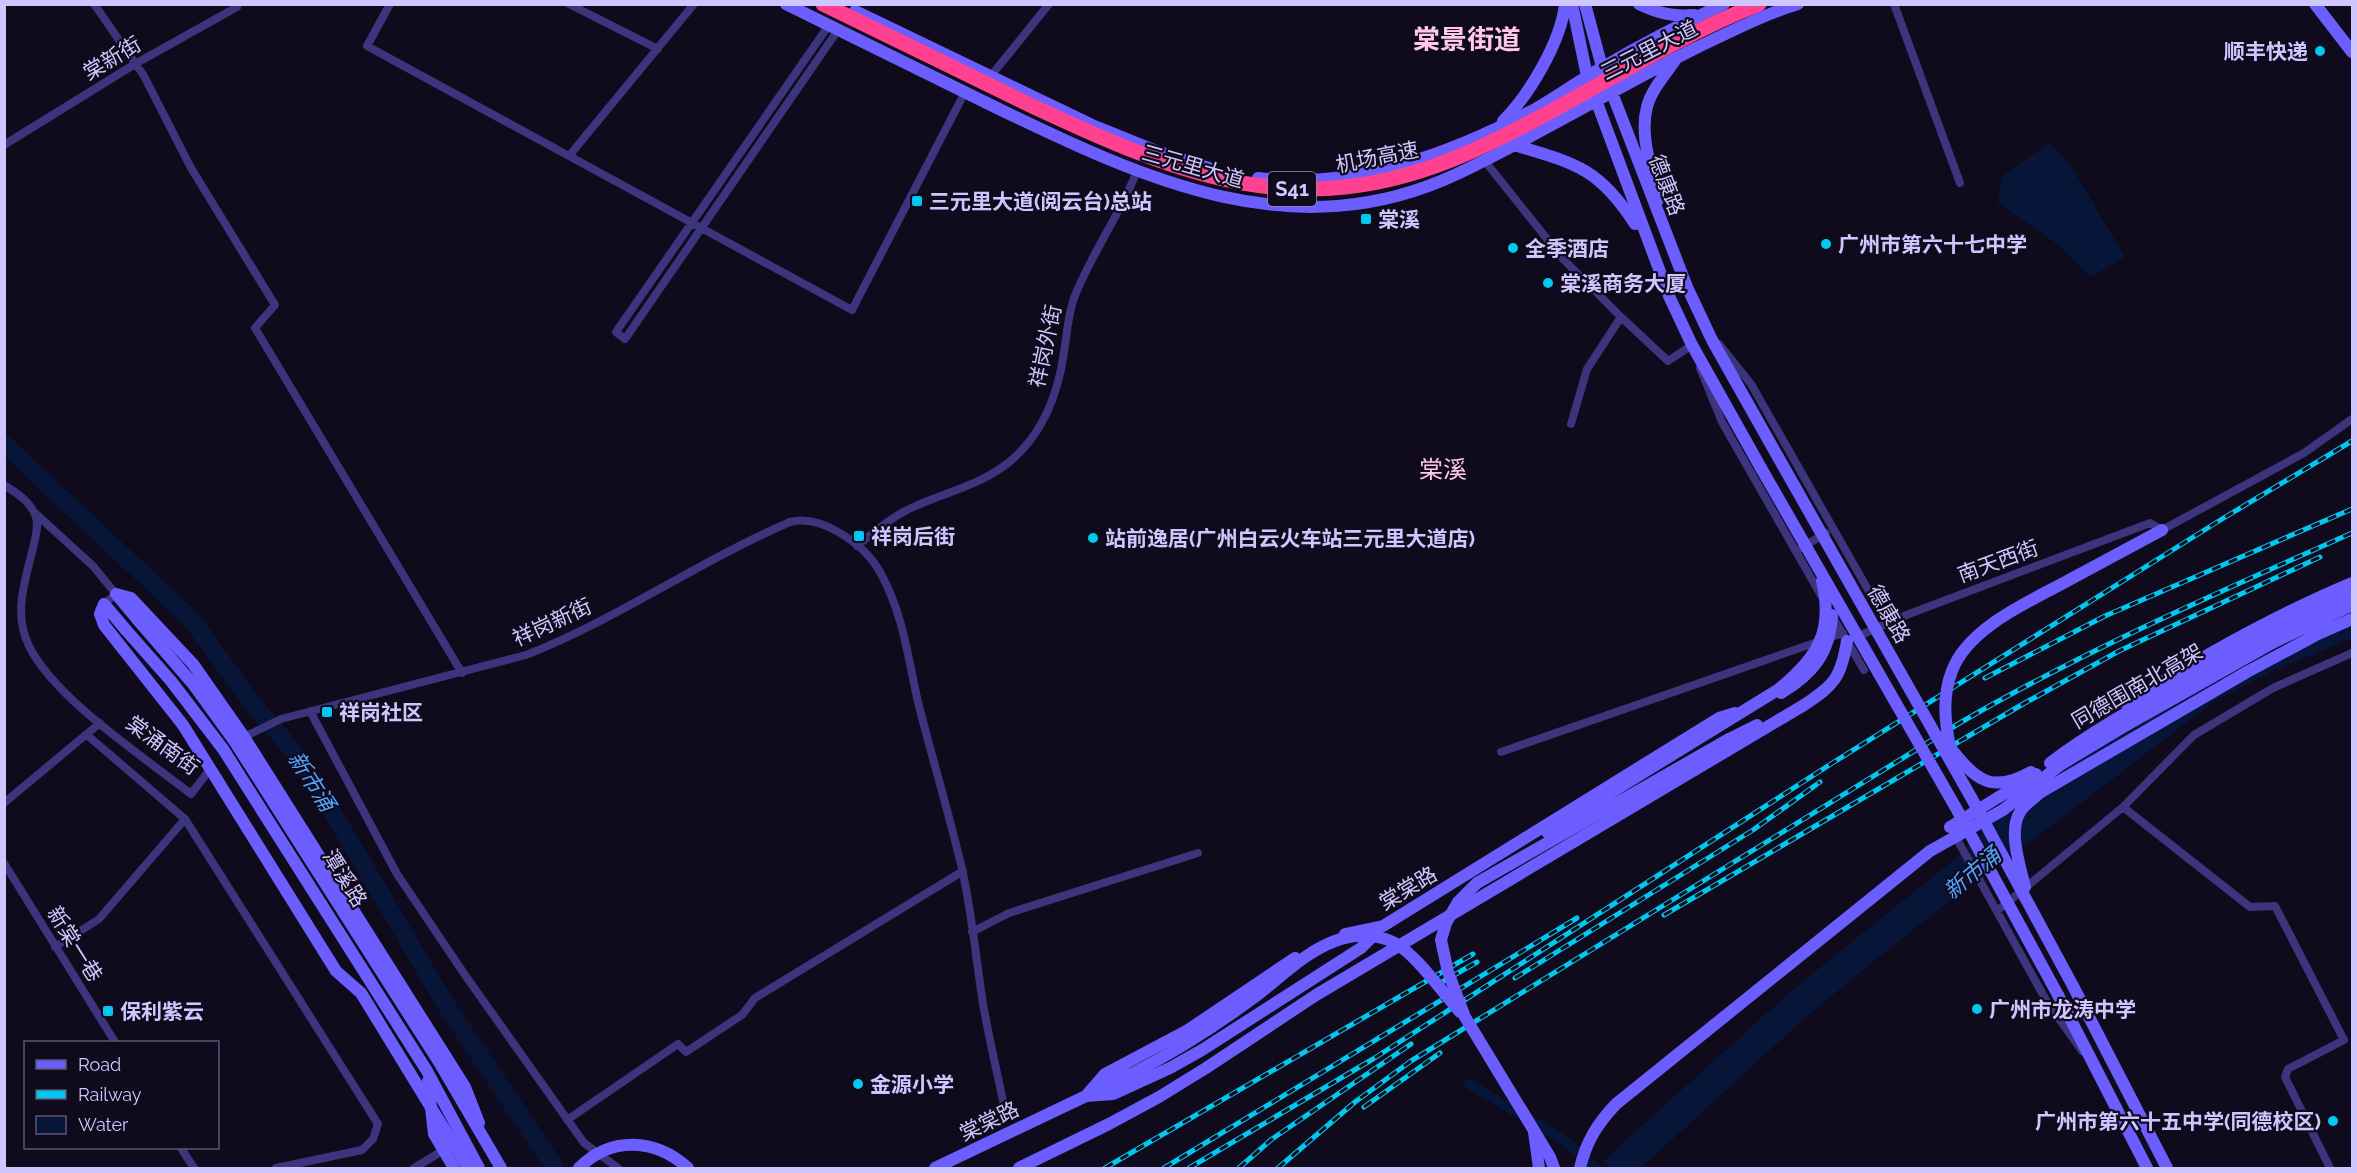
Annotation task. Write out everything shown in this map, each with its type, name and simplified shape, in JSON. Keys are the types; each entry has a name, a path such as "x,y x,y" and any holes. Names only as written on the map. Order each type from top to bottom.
{"highway":[{"name":"机场高速","path":"824,4 1080,129 1150,158 1197,174 1237,184 1299,189 1337,187 1381,180 1431,168 1505,135 1687,35 1759,4"}],"main road":[{"name":"三元里大道","path":"786,4 1065,141 1137,171 1216,197 1261,204 1318,206 1357,203 1400,194 1440,181 1489,158 1595,100 1752,20 1798,4"},
{"name":"三元里大道","path":"841,4 1092,125 1148,148 1214,170 1262,178 1317,179 1368,172 1432,155 1489,132 1538,107 1602,67 1724,4"},
{"path":"1489,158 1496,145 1489,132 1512,112 1532,84 1551,50 1565,4"},
{"name":"德康路","path":"1572,4 1587,76 1595,100 1647,242 1692,345 1956,808 2058,995 2146,1168"},
{"name":"德康路","path":"1585,4 1611,92 1665,234 1709,333 2030,905 2167,1168"},
{"path":"1639,4 1659,13 1677,17 1701,15"},
{"path":"2315,4 2352,52"},
{"path":"851,36 863,15"},
{"path":"1665,234 1645,126 1647,107 1655,89 1676,58"},
{"path":"1514,145 1572,162 1590,172 1624,206 1647,242"},
{"path":"1950,747 1945,713 1947,689 1956,662 1974,638 2012,612 2162,530"},
{"path":"1483,864 1547,832 1779,689 1802,670 1815,652 1824,630 1824,591 1813,558"},
{"path":"1923,711 1950,747 1976,775 1990,783 2004,784 2017,780 2049,760 2125,705 2178,672 2276,617 2352,583"},
{"path":"116,594 131,598 193,664 244,737 465,1087 480,1128 502,1168"},
{"name":"潭溪路","path":"116,594 193,684 235,742 439,1062 502,1168"},
{"name":"同德围南北高架","path":"1580,1168 1591,1135 1616,1104 1930,851 1956,836 2000,798 2120,722 2270,633 2352,596"},
{"name":"潭溪路","path":"104,604 171,681 223,749 427,1071 470,1168"},
{"name":"棠涌南街","path":"104,604 100,614 104,625 183,725 212,768"},
{"name":"同德围南北高架","path":"2120,722 2265,646 2352,605"},
{"name":"棠棠路","path":"1019,1168 1159,1097 1316,995 1804,705 1827,688 1844,665 1840,637 1832,615"},
{"path":"2030,905 2015,831 2019,813 2033,799 2050,785 2237,677 2318,634 2352,620"},
{"name":"棠棠路","path":"935,1168 1086,1096 1105,1074 1188,1030 1312,947 1331,937 1383,926 1719,718 1769,701 1808,672 1823,652 1840,637"},
{"path":"1465,1017 1448,972 1442,940 1446,923 1458,902 1477,883 1729,739 1804,705"},
{"path":"212,768 336,971 361,993 470,1168"},
{"path":"1441,890 1452,890 1459,896 1461,903 1454,914"},
{"path":"1086,1096 1113,1094 1202,1050 1361,948 1383,926"},
{"path":"1086,1096 1156,1062 1224,1019 1300,961 1335,941 1367,935 1394,942 1413,958 1465,1017 1514,1094 1550,1156 1554,1168"},
{"path":"408,1070 417,1070 428,1065 437,1053 438,1043"},
{"path":"427,1071 434,1134 454,1168"},
{"path":"1534,1132 1539,1168"},
{"path":"579,1168 601,1152 626,1145 649,1146 662,1150 687,1168"}],"street":[{"path":"94,4 144,76 191,168 275,305 255,328 462,673"},
{"name":"棠新街","path":"4,145 135,64 237,7 235,4"},
{"path":"390,4 367,45 852,310 965,92"},
{"path":"569,4 658,49"},
{"path":"569,156 694,4"},
{"path":"990,77 1049,4"},
{"path":"1894,4 1960,183"},
{"path":"834,28 701,228 625,339 616,332 834,28"},
{"path":"1489,158 1563,259 1668,361 1692,345 1722,422 1832,615"},
{"name":"祥岗外街","path":"857,546 901,514 994,473 1016,456 1033,437 1046,415 1057,388 1069,317 1075,297 1128,194 1137,171"},
{"path":"1571,424 1587,369 1621,317"},
{"path":"1709,333 1751,384 1887,623"},
{"path":"2162,530 2304,453 2352,419"},
{"path":"4,484 21,496 93,566 116,594 104,604"},
{"name":"棠涌南街","path":"33,510 37,527 21,598 21,627 30,650 45,672 100,723 191,794 212,768"},
{"name":"祥岗新街","path":"244,737 261,731 281,719 462,673 548,647 679,577 790,522 805,521 822,525 857,546 873,561 891,592 897,608 918,701 963,872 984,1006 1004,1106"},
{"name":"南天西街","path":"1501,752 1887,623 2150,524 2162,530"},
{"path":"1796,552 1834,528"},
{"path":"1840,637 1864,670"},
{"path":"1997,911 2123,807 2194,735 2273,688 2352,652"},
{"path":"310,711 397,874 465,975 584,1143 618,1168"},
{"path":"4,803 100,723"},
{"path":"87,735 185,819 378,1124 373,1139 362,1150 276,1168"},
{"path":"2123,807 2250,908 2275,906 2344,1040 2289,1069 2285,1077 2330,1168"},
{"path":"55,948 99,919 185,819"},
{"path":"1956,836 2047,1002 2098,1074"},
{"path":"972,932 1009,913 1198,853"},
{"name":"新棠一巷","path":"4,863 114,1041"},
{"path":"567,1120 678,1044 686,1052 742,1015 755,998 963,872"},
{"path":"414,1168 480,1128"},
{"path":"182,1149 194,1168"},
{"path":"470,1168 494,1151"}],"water":[{"path":"2049,143 2070,164 2125,257 2091,277 2052,240 1998,203 2002,176"},
{"path":"2352,596 2352,638 2272,672 2216,700 2035,838 1972,883 1852,979 1806,1017 1641,1168 1609,1168 1603,1161 1790,992 1956,858 2000,814 2161,702"}],"waterway":[{"name":"新市涌","path":"4,444 191,619 252,703 289,746 326,801 446,1005 555,1168"},
{"path":"1469,1084 1564,1140 1596,1168"}],"railway":[{"path":"1189,1168 1373,1059 1834,762 2222,519 2352,441"},
{"path":"1985,678 2105,616 2352,509"},
{"path":"1278,1168 1355,1102 1411,1061 1958,724 2103,647 2352,533"},
{"path":"1664,915 2023,704 2119,651 2320,557"},
{"path":"1515,978 1753,830 1820,782"},
{"path":"1164,1168 1577,918"},
{"path":"1105,1168 1473,954"},
{"path":"1435,986 1477,962"},
{"path":"1239,1168 1272,1139 1411,1044"},
{"path":"1364,1107 1440,1053"}],"place":[{"name":"顺丰快递","path":"2320,51"},
{"name":"三元里大道(阅云台)总站","path":"917,201"},
{"name":"棠溪","path":"1366,219"},
{"name":"广州市第六十七中学","path":"1826,244"},
{"name":"全季酒店","path":"1513,248"},
{"name":"棠溪商务大厦","path":"1548,283"},
{"name":"祥岗后街","path":"859,536"},
{"name":"站前逸居(广州白云火车站三元里大道店)","path":"1093,538"},
{"name":"祥岗社区","path":"327,712"},
{"name":"广州市龙涛中学","path":"1977,1009"},
{"name":"保利紫云","path":"108,1011"},
{"name":"金源小学","path":"858,1084"},
{"name":"广州市第六十五中学(同德校区)","path":"2333,1121"}],"district":[{"name":"棠景街道","path":"1467,39"},
{"name":"棠溪","path":"1443,469"}]}
